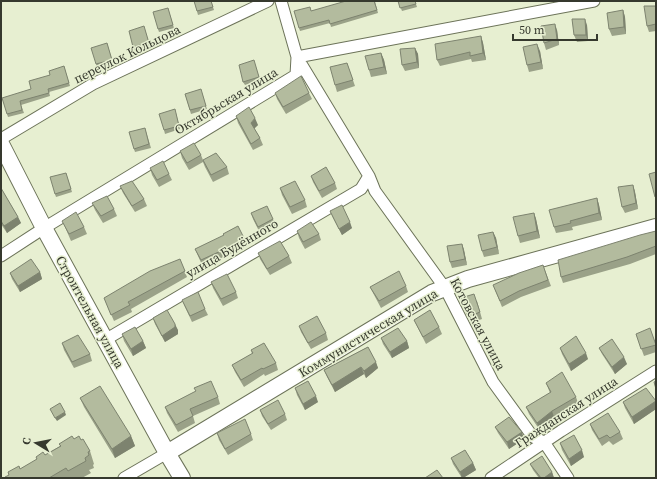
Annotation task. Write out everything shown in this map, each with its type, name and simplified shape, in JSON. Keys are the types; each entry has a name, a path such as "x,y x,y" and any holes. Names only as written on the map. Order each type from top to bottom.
{"street":[{"name":"переулок Кольцова","path":"1,139 93,84 268,1"},
{"path":"281,1 297,57 594,1"},
{"name":"Котовская улица","path":"297,57 369,176 375,191 445,288 493,382 533,437 544,442 568,478"},
{"name":"Октябрьская улица","path":"1,256 44,228 296,75 297,57"},
{"name":"Строительная улица","path":"1,144 44,228 182,478"},
{"name":"улица Будённого","path":"105,340 361,189 369,176"},
{"name":"Коммунистическая улица","path":"124,478 432,294 468,279 656,227"},
{"name":"Гражданская улица","path":"492,478 544,442 656,371"}],"building":[{"path":"194,1 211,1 213,7 197,11"},
{"path":"346,1 374,1 377,10 330,24 329,20 299,28 294,11 310,7 311,11"},
{"path":"398,1 415,1 416,4 400,8"},
{"path":"644,6 656,6 656,24 647,26"},
{"path":"168,8 173,25 158,29 153,12"},
{"path":"623,10 624,27 609,29 607,13"},
{"path":"572,19 585,19 586,35 574,35"},
{"path":"555,24 557,39 544,43 541,26"},
{"path":"144,26 149,43 133,47 129,31"},
{"path":"481,36 483,53 470,56 470,52 437,60 435,44"},
{"path":"107,43 112,60 96,64 91,48"},
{"path":"537,44 541,62 527,65 523,47"},
{"path":"415,48 417,62 402,65 400,49"},
{"path":"381,53 384,67 369,70 365,56"},
{"path":"254,60 259,77 243,82 239,65"},
{"path":"347,63 353,80 335,85 330,67"},
{"path":"64,66 69,83 48,89 49,93 20,101 22,110 7,114 2,98 31,89 29,81 50,75 49,71"},
{"path":"301,76 309,93 283,107 275,93"},
{"path":"201,89 206,106 190,110 185,94"},
{"path":"249,107 255,118 251,123 260,138 251,144 236,116"},
{"path":"175,109 179,126 164,130 159,114"},
{"path":"145,128 149,144 134,149 129,132"},
{"path":"194,143 201,155 187,163 180,151"},
{"path":"216,153 227,167 211,175 203,160"},
{"path":"163,161 169,174 157,180 150,168"},
{"path":"326,167 335,183 319,191 311,176"},
{"path":"656,172 656,197 655,197 649,174"},
{"path":"66,173 71,189 55,194 50,177"},
{"path":"132,181 144,199 132,206 120,186"},
{"path":"295,181 305,200 290,207 280,188"},
{"path":"633,185 636,203 622,207 618,187"},
{"path":"1,188 18,217 4,226 1,221"},
{"path":"107,196 114,209 101,216 92,203"},
{"path":"597,198 599,213 570,221 571,223 554,227 549,210"},
{"path":"342,205 350,222 339,229 330,211"},
{"path":"267,206 273,219 258,227 251,213"},
{"path":"76,212 84,227 69,234 62,221"},
{"path":"534,213 537,231 518,236 513,217"},
{"path":"311,222 319,234 303,242 297,231"},
{"path":"238,226 245,240 201,260 195,249 224,235 223,234"},
{"path":"656,231 656,246 627,257 561,277 558,260"},
{"path":"493,232 497,247 482,251 478,235"},
{"path":"280,241 289,256 267,269 258,253"},
{"path":"462,244 465,259 450,262 447,246"},
{"path":"31,259 40,272 18,286 10,273"},
{"path":"180,259 185,271 128,302 130,305 111,315 104,298 150,271"},
{"path":"543,265 548,280 519,291 500,301 493,285 519,273"},
{"path":"399,271 406,286 379,301 370,287"},
{"path":"227,274 236,292 221,299 211,282"},
{"path":"198,292 205,309 190,316 182,300"},
{"path":"474,294 480,312 468,317 461,298"},
{"path":"167,310 175,324 175,327 162,336 153,318"},
{"path":"430,310 439,327 423,337 414,320"},
{"path":"317,316 326,333 308,343 299,326"},
{"path":"135,327 143,341 131,349 122,334"},
{"path":"398,328 407,341 390,352 381,338"},
{"path":"650,328 656,345 641,349 636,334"},
{"path":"78,335 90,354 72,362 62,343"},
{"path":"576,336 586,353 569,364 560,348"},
{"path":"612,339 624,357 612,367 599,348"},
{"path":"264,343 276,363 263,369 262,368 241,380 232,365 253,353 251,350"},
{"path":"368,347 376,362 364,371 361,367 332,385 324,370"},
{"path":"562,372 576,397 552,411 537,423 526,407 551,392 546,383"},
{"path":"211,381 218,397 190,409 193,416 176,425 165,407 196,391 194,388"},
{"path":"308,381 316,396 303,404 295,388"},
{"path":"100,386 131,436 112,449 80,398"},
{"path":"646,388 656,401 632,417 623,402"},
{"path":"278,400 285,414 268,424 260,410"},
{"path":"60,403 65,412 55,418 50,409"},
{"path":"608,413 620,432 610,438 607,435 599,439 590,424"},
{"path":"509,417 522,432 507,442 495,427"},
{"path":"245,419 251,434 225,449 217,433"},
{"path":"574,435 582,450 569,459 560,443"},
{"path":"72,436 74,439 79,436 81,440 83,439 90,451 88,452 89,455 85,458 86,461 68,471 66,468 49,478 5,477 9,475 8,472 19,466 20,469 37,459 36,457 43,452 45,455 61,446 59,444"},
{"path":"465,450 473,463 460,472 451,458"},
{"path":"542,456 552,472 544,478 541,478 530,464"},
{"path":"437,470 443,478 425,478"}]}
